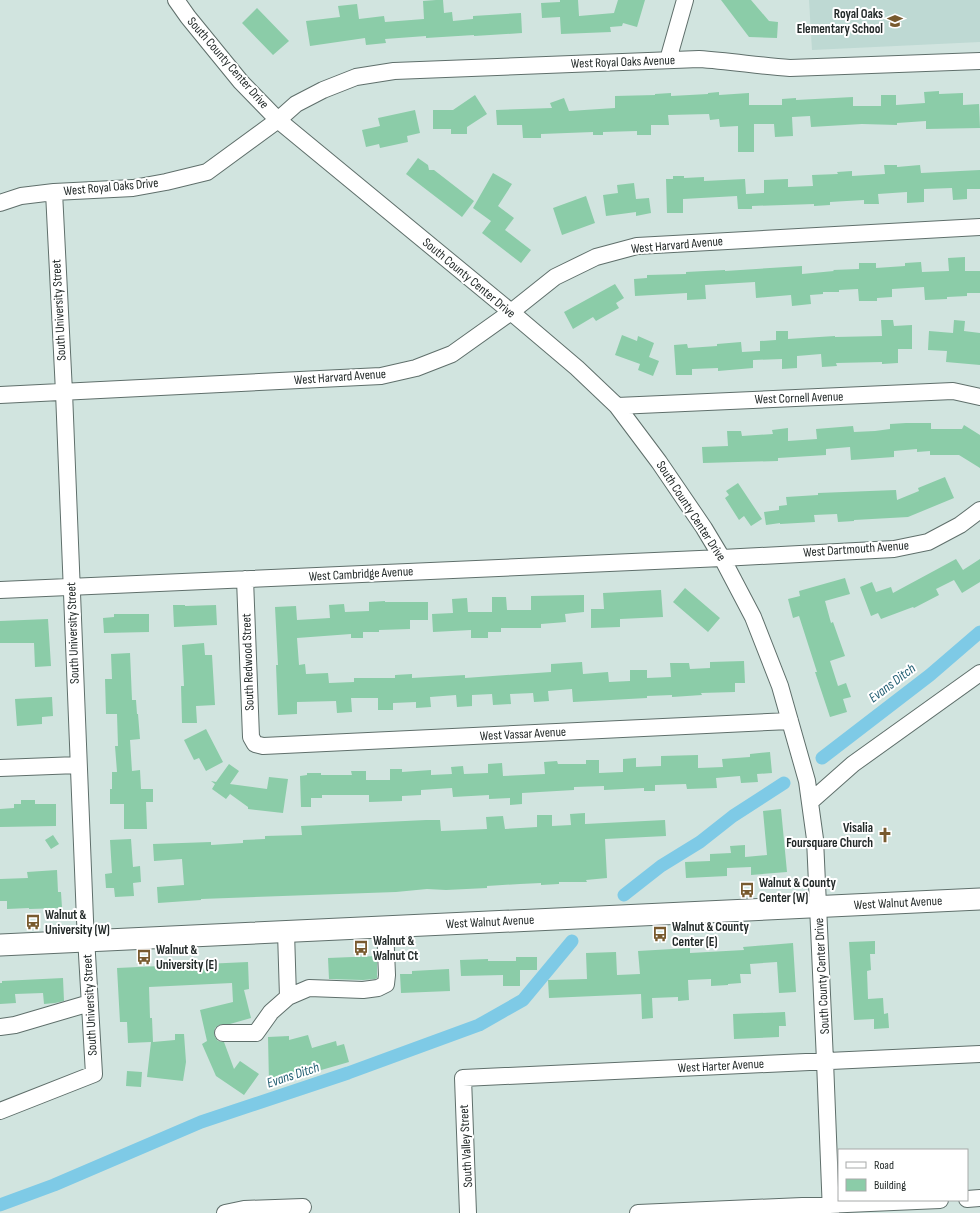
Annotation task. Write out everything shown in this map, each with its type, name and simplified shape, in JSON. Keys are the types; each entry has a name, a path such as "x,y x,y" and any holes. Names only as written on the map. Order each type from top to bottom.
{"main road":[{"name":"West Walnut Avenue","path":"0,946 980,900"}],"street":[{"name":"South County Center Drive","path":"176,0 241,82 278,120 511,312 577,368 617,406 659,462 704,528 754,617 780,686 807,781 815,839 826,1061 830,1209"},
{"path":"668,60 685,0"},
{"name":"West Royal Oaks Avenue","path":"278,120 296,104 323,90 356,77 394,71 699,59 729,61 765,67 790,68 980,61"},
{"name":"West Royal Oaks Drive","path":"0,203 21,196 54,192 133,188 207,172 278,120"},
{"name":"South University Street","path":"0,1111 94,1074 86,942 64,392 54,192"},
{"name":"West Harvard Avenue","path":"0,395 381,376 416,368 452,354 511,312 555,278 596,257 637,246 980,227"},
{"name":"West Cornell Avenue","path":"617,406 953,391 980,397"},
{"name":"West Dartmouth Avenue","path":"722,558 894,549 928,542 960,526 980,510"},
{"name":"West Cambridge Avenue","path":"0,590 722,558"},
{"name":"South Redwood Street","path":"245,579 251,738 255,744"},
{"path":"810,802 852,764 980,673"},
{"name":"West Vassar Avenue","path":"255,744 263,746 790,721"},
{"path":"0,768 78,765"},
{"path":"223,1033 256,1033 269,1014 288,997 309,988 363,990 378,988 386,984 388,975 385,927"},
{"path":"286,932 288,997"},
{"path":"0,1027 90,1003"},
{"name":"West Harter Avenue","path":"462,1078 980,1054"},
{"name":"South Valley Street","path":"462,1078 468,1213"},
{"path":"968,1199 980,1198"},
{"path":"638,1213 830,1209 928,1201"},
{"path":"225,1213 244,1209 304,1207"}],"shaded area":[{"name":"Royal Oaks Elementary School","path":"809,0 980,0 980,42 812,50"}],"building":[{"path":"443,0 444,13 452,12 453,21 473,19 473,16 521,13 522,33 426,38 426,36 385,39 386,43 366,45 365,38 310,46 306,21 340,17 338,6 357,4 359,19 384,16 385,22 424,19 423,1"},
{"path":"560,0 578,0 579,16 614,13 618,0 645,0 637,27 623,23 622,26 610,27 611,32 561,34 560,17 542,18 541,3 560,2"},
{"path":"721,0 751,0 769,21 778,22 777,38 749,37"},
{"path":"257,8 289,41 273,55 242,23"},
{"path":"939,91 939,94 963,93 963,105 979,104 980,128 926,129 926,121 897,123 897,125 862,124 811,127 810,116 792,117 793,136 775,137 774,124 754,124 754,152 738,152 738,126 720,127 719,119 710,120 709,114 668,115 669,125 651,125 651,135 637,135 637,131 603,132 603,135 593,135 593,132 541,134 541,138 523,138 522,125 497,125 496,110 552,108 550,103 564,98 569,111 615,108 615,96 671,93 671,96 719,92 719,95 749,93 749,105 782,105 782,99 796,98 796,100 853,97 853,106 881,106 881,95 896,95 896,105 925,103 924,92"},
{"path":"475,95 487,114 467,127 467,134 451,134 451,129 433,129 433,110 453,110"},
{"path":"415,110 420,133 407,136 408,142 380,148 379,144 366,147 362,130 380,126 378,118"},
{"path":"418,158 428,165 429,170 434,170 474,201 462,217 406,174"},
{"path":"884,165 897,165 897,167 920,165 921,173 980,170 980,189 967,189 967,199 953,200 952,188 924,189 924,202 907,203 907,192 878,194 879,204 864,204 864,200 830,202 830,205 814,206 814,204 752,206 752,209 738,209 737,196 683,199 683,213 667,213 666,179 673,179 673,176 684,176 684,178 704,177 704,181 745,179 746,194 764,193 764,180 788,179 788,187 813,186 812,175 838,174 837,172 852,171 852,176 885,174"},
{"path":"493,173 512,184 498,206 514,218 505,230 531,250 521,263 482,233 491,221 473,208"},
{"path":"634,183 636,199 649,198 651,213 636,216 636,212 606,216 603,195 618,193 617,185"},
{"path":"586,196 595,223 562,235 553,208"},
{"path":"965,257 965,271 980,271 980,293 967,293 967,296 947,297 947,299 925,300 924,287 892,289 892,297 877,298 877,301 859,301 858,289 839,290 839,292 823,292 823,294 810,295 811,304 792,306 791,295 756,298 755,282 705,285 706,299 687,300 687,293 635,296 634,279 647,278 647,275 686,274 686,272 802,266 802,274 834,271 833,270 859,269 859,263 876,263 876,268 905,266 905,263 921,262 922,272 949,271 948,258"},
{"path":"615,284 624,298 616,303 619,308 596,321 593,317 573,329 564,312"},
{"path":"881,320 893,320 894,326 912,325 912,349 898,349 898,363 836,363 837,366 822,367 821,354 797,356 797,368 782,369 782,359 753,360 753,368 718,371 718,368 692,369 692,375 676,375 674,345 687,344 688,348 717,346 717,344 741,342 742,352 760,351 760,341 776,340 776,331 788,331 788,339 835,336 882,336"},
{"path":"954,320 965,321 964,331 980,333 980,365 946,362 947,351 928,350 929,331 953,333"},
{"path":"622,335 637,341 638,336 654,343 649,357 659,361 653,376 638,370 640,364 615,355"},
{"path":"931,423 931,429 962,429 964,425 980,435 980,468 959,455 930,455 930,451 917,452 917,449 894,451 894,457 851,460 850,447 826,449 826,455 778,458 778,461 703,463 702,447 728,446 727,431 741,431 742,436 773,434 772,430 788,428 788,441 817,439 816,429 853,426 854,432 875,431 890,429 890,424"},
{"path":"945,477 954,498 908,517 838,522 837,514 814,515 815,522 766,525 764,512 779,510 779,506 787,505 786,497 818,495 818,493 896,490 897,500 919,491 918,488"},
{"path":"738,483 762,519 751,526 744,516 739,520 725,498 729,495 726,491"},
{"path":"956,559 963,570 980,559 980,582 962,593 954,580 936,589 939,595 914,608 913,607 881,619 878,613 871,616 860,587 872,582 876,592 891,587 893,593"},
{"path":"845,578 850,594 825,601 831,623 833,622 845,656 830,661 838,686 846,683 851,697 843,699 847,712 830,717 799,616 793,618 788,599 800,596 799,591"},
{"path":"685,588 720,618 708,632 673,602"},
{"path":"661,590 663,617 620,619 620,627 591,628 591,609 604,609 603,593"},
{"path":"584,595 584,612 565,614 566,622 541,624 541,628 501,628 501,632 488,632 488,638 471,638 471,630 433,632 432,614 453,613 452,599 467,598 468,612 492,612 492,597 506,597 507,610 531,610 531,596"},
{"path":"369,602 428,602 428,620 410,620 410,629 363,632 363,638 351,638 351,634 297,638 299,665 305,664 306,674 328,673 329,683 354,682 354,678 395,678 395,675 412,674 412,678 465,675 465,678 551,672 551,664 582,662 583,674 608,672 609,682 630,681 630,670 647,670 647,678 671,677 670,663 689,663 690,669 710,668 710,662 744,661 745,683 735,683 735,692 701,693 702,695 672,697 672,695 647,696 647,698 573,702 572,689 548,691 549,701 534,702 533,693 510,694 511,704 493,705 492,694 472,695 472,706 457,707 456,695 430,697 431,707 416,708 416,702 393,703 393,710 378,710 378,698 351,698 352,712 337,713 336,701 297,702 297,714 278,715 276,665 278,665 275,607 296,606 297,620 330,618 329,605 344,604 345,612 369,611"},
{"path":"173,605 216,605 217,625 174,627"},
{"path":"114,614 149,614 149,632 104,633 103,618 114,617"},
{"path":"48,619 51,666 35,667 34,643 0,643 0,621"},
{"path":"204,643 205,655 212,655 215,705 196,706 197,723 182,723 181,686 184,686 182,645"},
{"path":"130,653 132,700 136,700 140,739 130,740 132,771 140,770 141,789 153,789 153,802 146,802 147,829 124,829 124,804 110,804 112,772 117,772 115,746 118,746 117,714 106,714 105,679 112,679 111,654"},
{"path":"52,697 53,716 42,717 42,724 17,726 15,699"},
{"path":"206,729 223,762 206,771 199,758 194,760 184,740"},
{"path":"770,752 772,773 757,774 758,782 741,783 740,776 716,778 717,788 687,789 686,784 655,785 655,791 644,791 644,788 604,790 604,786 574,787 574,790 522,793 522,804 510,805 510,798 489,799 489,795 453,797 452,788 421,790 421,795 402,796 402,801 369,802 369,795 322,795 322,798 311,798 311,807 301,807 300,776 307,775 307,773 321,773 321,775 352,775 351,771 366,771 366,780 390,780 390,769 402,769 402,772 431,770 431,775 452,774 451,767 463,766 464,774 488,773 488,764 502,763 503,776 545,774 544,762 557,761 558,764 586,764 586,760 599,760 599,773 623,772 623,759 636,758 636,767 661,766 661,756 698,755 698,768 723,767 722,759 750,757 750,754"},
{"path":"229,764 239,771 230,784 267,789 269,777 288,779 283,813 248,809 248,807 230,794 226,799 212,789 215,784 211,781 216,782"},
{"path":"21,800 35,800 35,804 56,804 56,826 0,827 0,809 14,808 14,804 21,804"},
{"path":"781,809 787,872 751,875 751,867 727,868 727,876 686,878 685,862 710,861 710,854 731,853 730,846 745,845 745,857 767,855 763,811"},
{"path":"585,813 585,824 665,820 666,836 605,839 607,878 586,880 587,882 559,882 559,884 541,885 541,883 520,884 487,886 487,888 446,890 427,889 396,892 201,899 158,903 157,887 184,885 182,859 154,861 153,844 211,842 211,845 243,843 243,840 265,839 265,836 302,835 301,826 426,820 440,820 441,831 487,829 486,817 503,816 505,829 537,827 537,815 552,815 552,826 571,825 570,814"},
{"path":"53,835 59,844 51,849 45,840"},
{"path":"131,839 133,867 140,866 141,882 133,883 134,896 115,897 114,888 106,888 105,874 112,873 110,840"},
{"path":"57,870 58,892 61,892 62,908 7,909 7,901 0,901 0,879 28,878 27,872"},
{"path":"875,941 875,954 870,954 871,970 867,971 868,999 883,998 884,1014 888,1013 889,1028 874,1029 874,1019 854,1020 849,942"},
{"path":"793,943 796,992 779,993 777,962 750,964 751,974 740,974 741,983 711,986 711,979 688,980 689,1000 678,1001 678,997 652,998 653,1018 642,1019 641,994 549,998 548,980 587,979 586,953 616,952 617,975 640,974 638,951 690,948 690,953 744,950 743,947"},
{"path":"377,956 377,978 375,979 329,979 328,958"},
{"path":"516,957 537,957 537,970 520,970 520,986 503,986 503,975 461,976 460,960 488,959 488,961 516,961"},
{"path":"248,962 249,989 244,990 251,1018 230,1024 219,1025 215,1028 214,1033 218,1041 224,1042 234,1069 240,1061 259,1074 244,1095 216,1076 202,1044 207,1041 200,1010 233,1002 232,983 149,987 150,1018 152,1018 153,1042 175,1040 175,1034 184,1034 186,1062 183,1081 147,1077 151,1042 128,1043 127,1022 120,1022 117,968"},
{"path":"449,969 450,991 401,993 400,974 412,974 412,971"},
{"path":"63,978 64,1001 44,1004 43,993 15,994 16,1003 0,1004 0,983 2,983 2,981"},
{"path":"785,1012 786,1026 779,1026 779,1037 734,1039 733,1014"},
{"path":"308,1035 312,1048 336,1041 337,1046 344,1044 349,1062 290,1079 290,1082 269,1083 268,1037 289,1036 289,1040"},
{"path":"127,1071 142,1072 141,1087 126,1086"}],"waterway":[{"name":"Evans Ditch","path":"822,758 930,675 980,632"},
{"name":"Evans Ditch","path":"624,895 661,866 700,842 733,816 784,783"},
{"name":"Evans Ditch","path":"0,1205 54,1185 201,1122 348,1073 479,1025 523,1000 572,941"}],"place":[{"name":"Royal Oaks Elementary School","path":"895,21"},
{"name":"Visalia Foursquare Church","path":"885,835"},
{"name":"Walnut & County Center (W)","path":"747,890"},
{"name":"Walnut & University (W)","path":"33,922"},
{"name":"Walnut & County Center (E)","path":"660,934"},
{"name":"Walnut & Walnut Ct","path":"361,948"},
{"name":"Walnut & University (E)","path":"144,957"}]}
